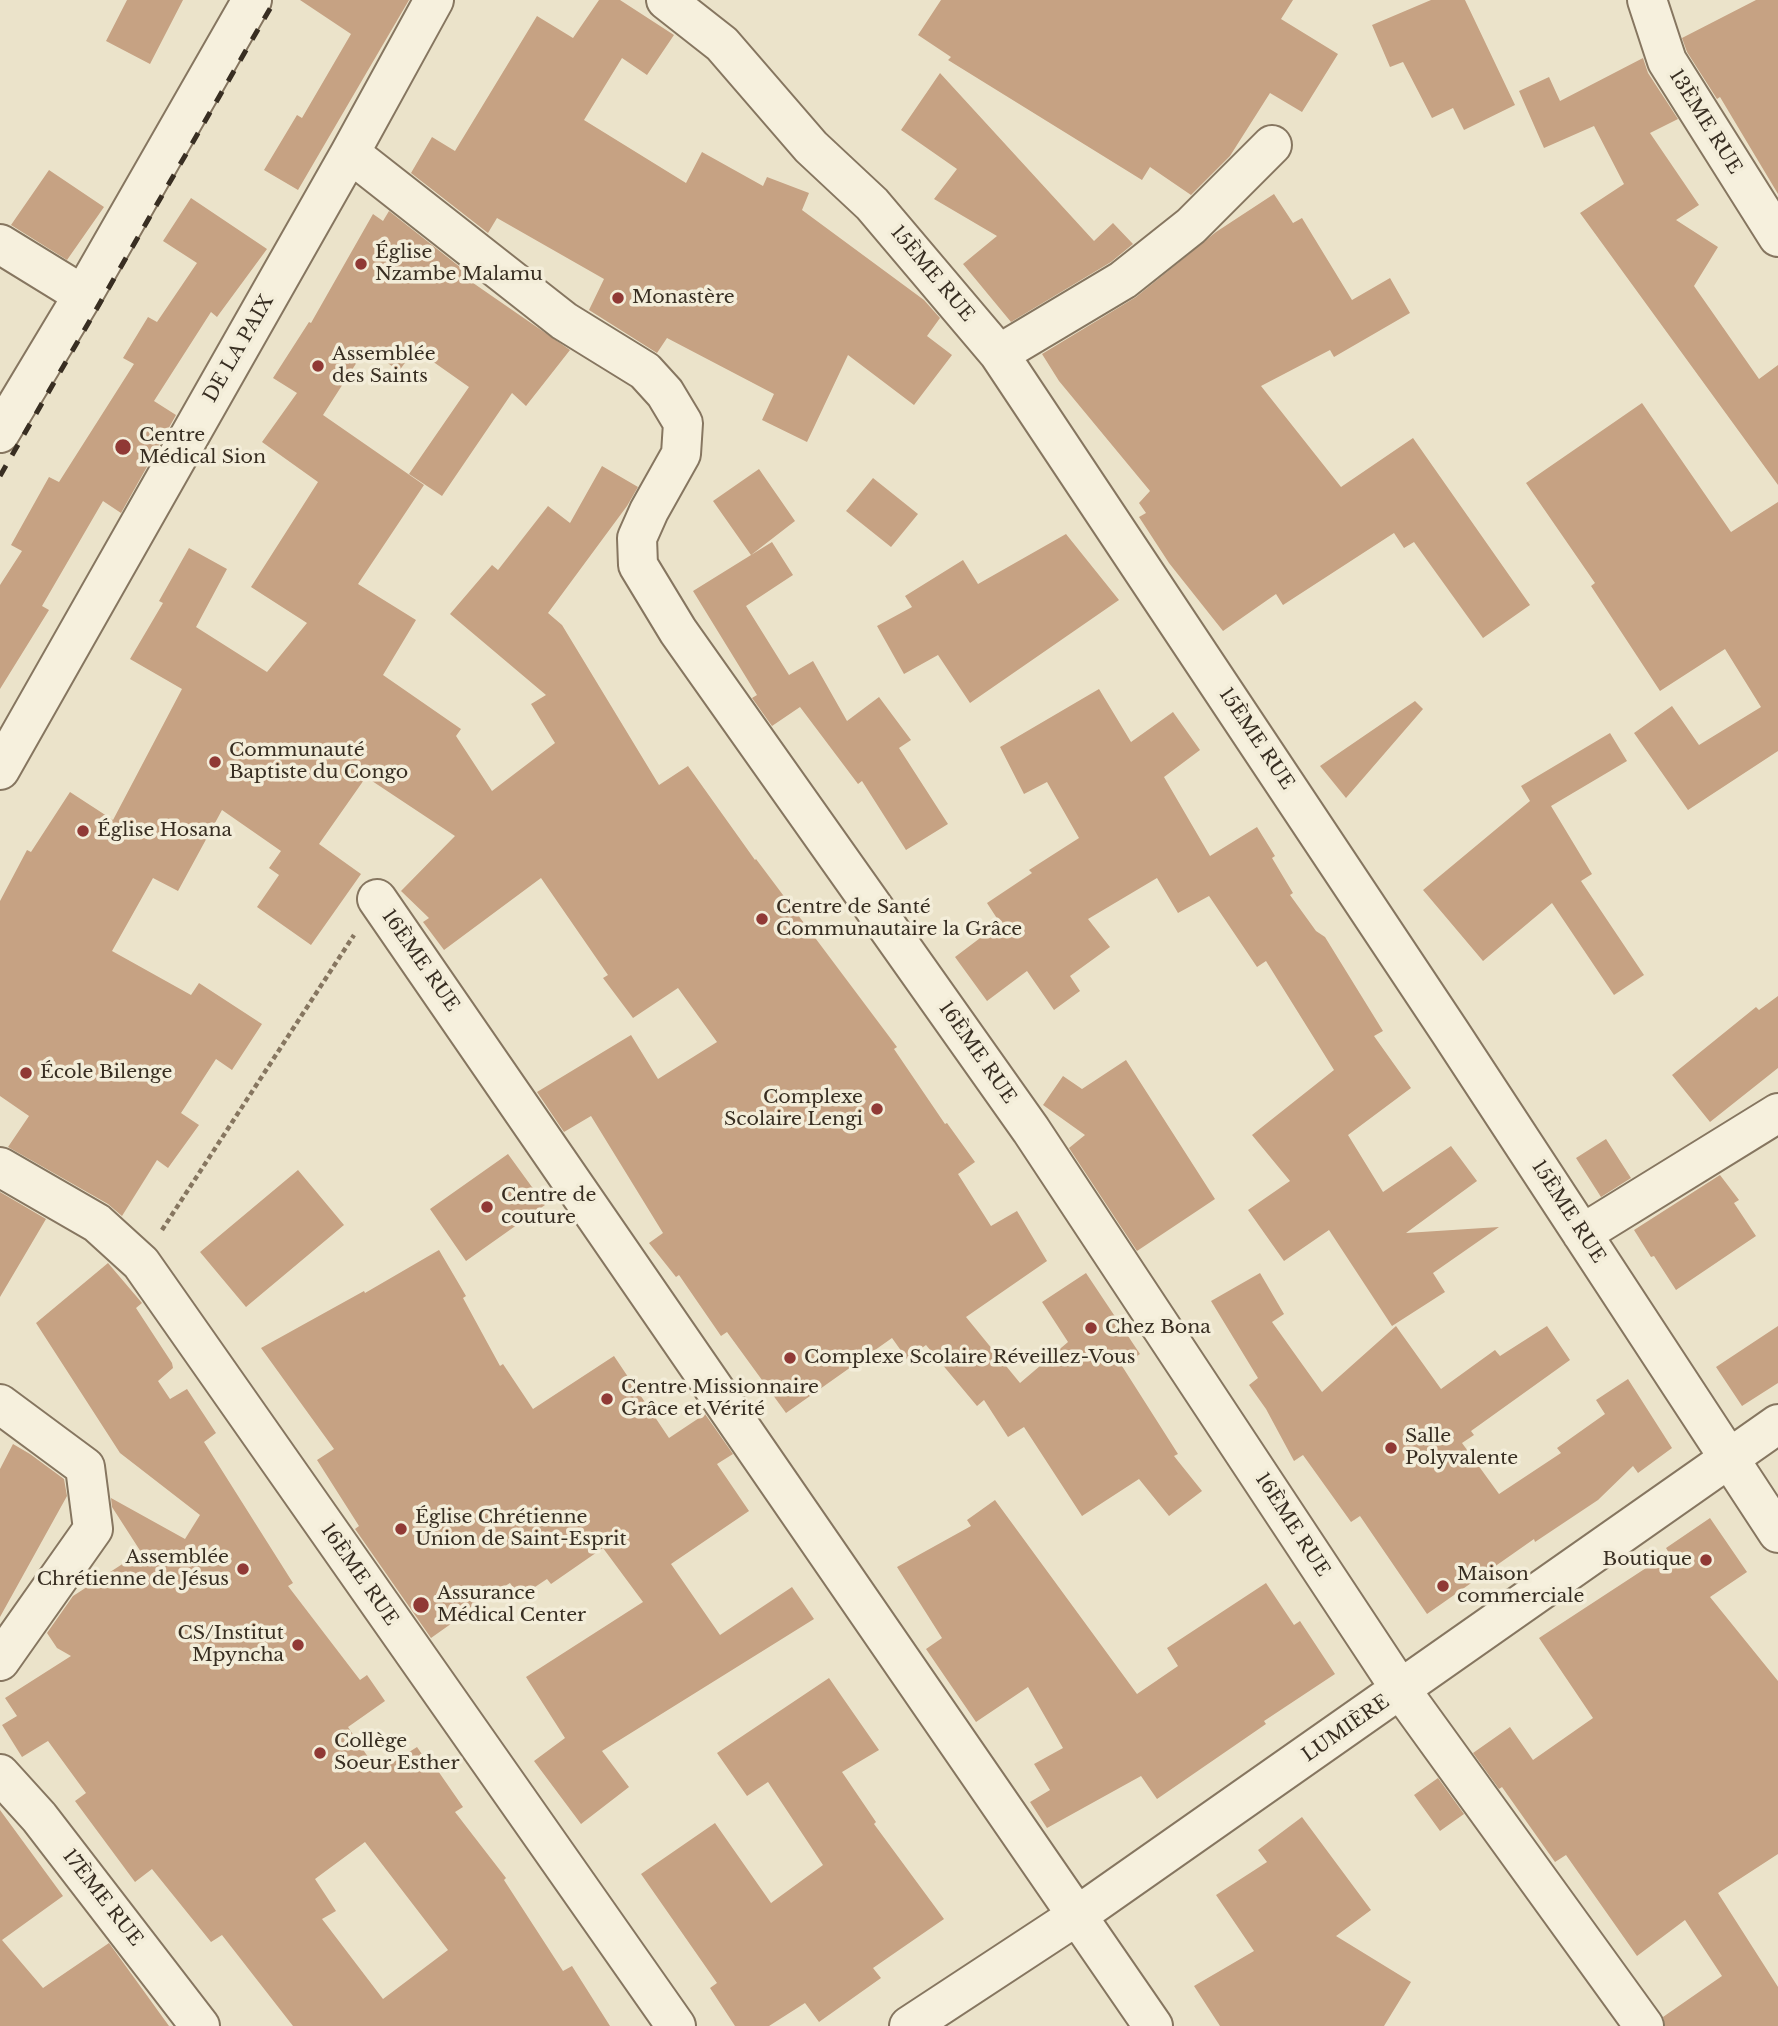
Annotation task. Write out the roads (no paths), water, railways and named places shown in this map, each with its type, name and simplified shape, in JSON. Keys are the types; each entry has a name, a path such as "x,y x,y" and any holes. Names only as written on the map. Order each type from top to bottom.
{"street":[{"path":"0,433 83,295 252,0"},
{"name":"DE LA PAIX","path":"0,770 434,0"},
{"name":"15ÈME RUE","path":"666,0 722,44 811,147 872,204 999,354 1778,1533"},
{"name":"13ÈME RUE","path":"1647,0 1667,61 1778,237"},
{"path":"999,354 1123,280 1191,226 1272,145"},
{"name":"16ÈME RUE","path":"350,153 564,321 645,371 665,393 683,423 681,454 649,511 638,538 638,565 678,631 1031,1130 1401,1690 1644,2026"},
{"path":"0,244 83,295"},
{"name":"16ÈME RUE","path":"377,899 1153,2026"},
{"path":"1582,1234 1778,1113"},
{"name":"16ÈME RUE","path":"0,1167 97,1223 141,1263 676,2026"},
{"path":"0,1404 85,1467 93,1529 0,1661"},
{"name":"LUMIÈRE","path":"909,2026 1079,1915 1778,1424"},
{"name":"17ÈME RUE","path":"0,1774 39,1817 200,2026"}],"railway":[{"path":"0,476 275,0"}],"place":[{"name":"Église Nzambe Malamu","path":"361,264"},
{"name":"Monastère","path":"618,298"},
{"name":"Assemblée des Saints","path":"318,366"},
{"name":"Centre Médical Sion","path":"123,447"},
{"name":"Communauté Baptiste du Congo","path":"215,762"},
{"name":"Église Hosana","path":"83,831"},
{"name":"Centre de Santé Communautaire la Grâce","path":"762,919"},
{"name":"École Bilenge","path":"26,1073"},
{"name":"Complexe Scolaire Lengi","path":"877,1109"},
{"name":"Centre de couture","path":"487,1207"},
{"name":"Chez Bona","path":"1091,1328"},
{"name":"Complexe Scolaire Réveillez-Vous","path":"790,1358"},
{"name":"Centre Missionnaire Grâce et Vérité","path":"607,1399"},
{"name":"Salle Polyvalente","path":"1391,1448"},
{"name":"Église Chrétienne Union de Saint-Esprit","path":"401,1529"},
{"name":"Boutique","path":"1706,1560"},
{"name":"Assemblée Chrétienne de Jésus","path":"243,1569"},
{"name":"Maison commerciale","path":"1443,1586"},
{"name":"Assurance Médical Center","path":"421,1605"},
{"name":"CS/Institut Mpyncha","path":"298,1645"},
{"name":"Collège Soeur Esther","path":"320,1753"}]}
